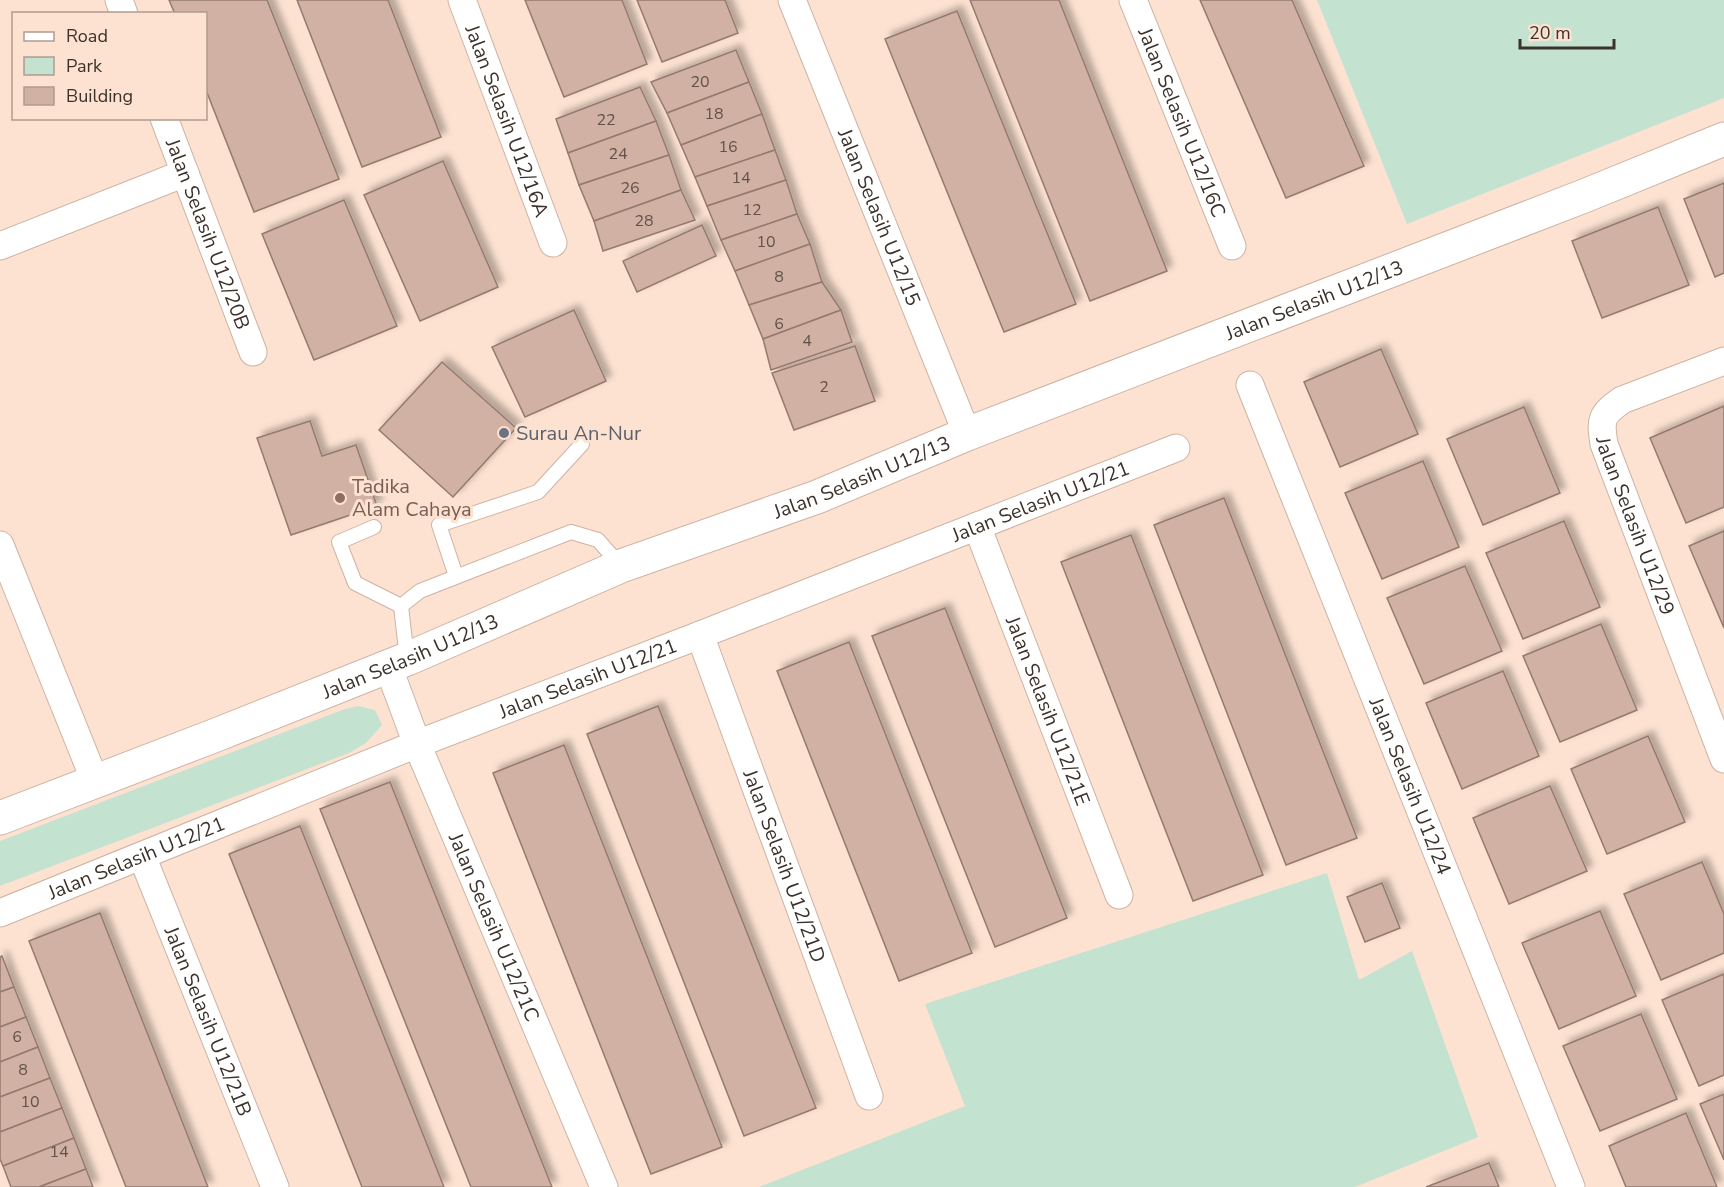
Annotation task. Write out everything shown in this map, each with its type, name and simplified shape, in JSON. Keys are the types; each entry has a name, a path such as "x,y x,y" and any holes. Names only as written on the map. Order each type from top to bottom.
{"street":[{"name":"Jalan Selasih U12/16A","path":"462,0 553,243"},
{"name":"Jalan Selasih U12/15","path":"792,0 967,434"},
{"name":"Jalan Selasih U12/16C","path":"1133,0 1233,246"},
{"name":"Jalan Selasih U12/20B","path":"165,120 253,352"},
{"name":"Jalan Selasih U12/13","path":"0,818 398,662 621,566 817,497 967,434 1584,196 1724,139"},
{"path":"0,246 185,173"},
{"name":"Jalan Selasih U12/29","path":"1724,361 1622,400 1610,409 1601,424 1604,444 1724,759"},
{"name":"Jalan Selasih U12/24","path":"1250,385 1570,1187"},
{"name":"Jalan Selasih U12/21","path":"0,913 417,744 1176,448"},
{"name":"Jalan Selasih U12/21E","path":"977,526 1119,896"},
{"path":"0,545 95,781"},
{"name":"Jalan Selasih U12/21D","path":"700,635 869,1096"},
{"name":"Jalan Selasih U12/21C","path":"398,662 417,744 604,1187"},
{"name":"Jalan Selasih U12/21B","path":"142,856 275,1187"}],"lane":[{"path":"456,576 440,525 538,492 582,444"},
{"path":"374,527 339,542 355,583 401,606"},
{"path":"398,662 401,606 420,591 572,532 598,540 621,566"}],"green space":[{"path":"1317,0 1724,0 1724,98 1407,224"},
{"path":"358,706 375,710 382,725 366,743 349,753 0,886 0,841"},
{"path":"1327,873 1359,980 1412,951 1478,1137 1355,1187 759,1187 965,1106 925,1004"}],"building":[{"path":"169,0 267,0 339,179 254,212 207,93 207,12 174,12"},
{"path":"297,0 388,0 441,137 362,167"},
{"path":"525,0 622,0 647,64 564,97"},
{"path":"637,0 725,0 738,33 662,62"},
{"path":"970,0 1059,0 1167,271 1090,301"},
{"path":"1200,0 1292,0 1364,166 1286,198"},
{"path":"957,11 1076,304 1004,332 885,39"},
{"path":"736,50 749,82 667,113 651,82"},
{"path":"749,82 762,114 681,145 667,113"},
{"path":"640,87 656,121 568,153 556,119"},
{"path":"762,114 775,150 695,177 681,145"},
{"path":"656,121 669,155 579,185 568,153"},
{"path":"775,150 786,180 707,206 695,177"},
{"path":"669,155 681,190 594,221 579,185"},
{"path":"443,161 498,287 420,321 364,195"},
{"path":"786,180 797,214 721,240 707,206"},
{"path":"1724,183 1724,273 1715,277 1684,199"},
{"path":"681,190 695,220 603,251 594,221"},
{"path":"344,200 397,326 314,360 262,234"},
{"path":"1658,207 1689,285 1602,318 1572,241"},
{"path":"797,214 810,244 735,271 721,240"},
{"path":"702,225 716,256 637,292 623,261"},
{"path":"810,244 822,282 749,305 735,271"},
{"path":"822,282 841,310 763,339 749,305"},
{"path":"574,310 606,381 525,417 492,347"},
{"path":"841,310 852,342 771,370 763,339"},
{"path":"855,346 875,401 794,430 772,373"},
{"path":"1381,349 1418,434 1340,467 1304,382"},
{"path":"442,362 516,428 453,497 379,430"},
{"path":"1724,406 1724,507 1686,523 1650,438"},
{"path":"1524,407 1560,493 1483,525 1447,439"},
{"path":"310,421 322,456 356,445 377,506 291,535 257,438"},
{"path":"1423,461 1459,547 1382,579 1345,493"},
{"path":"1224,498 1357,838 1286,865 1154,525"},
{"path":"1564,521 1600,607 1523,639 1486,553"},
{"path":"1724,531 1724,628 1689,546"},
{"path":"1131,535 1263,875 1193,901 1061,562"},
{"path":"1465,566 1502,651 1424,684 1387,598"},
{"path":"945,608 1067,918 995,947 872,636"},
{"path":"1601,624 1637,710 1560,742 1523,656"},
{"path":"849,642 972,953 899,981 777,671"},
{"path":"1503,671 1539,756 1462,789 1426,703"},
{"path":"658,706 816,1108 744,1136 587,734"},
{"path":"1648,736 1685,822 1607,854 1571,769"},
{"path":"564,745 722,1147 651,1174 493,773"},
{"path":"390,782 552,1187 471,1187 320,809"},
{"path":"1550,786 1587,871 1509,904 1473,818"},
{"path":"300,826 444,1187 362,1187 229,854"},
{"path":"1702,862 1724,914 1724,953 1661,980 1624,894"},
{"path":"1382,883 1400,928 1365,942 1347,897"},
{"path":"1600,911 1636,996 1559,1029 1522,943"},
{"path":"100,913 208,1187 126,1187 29,941"},
{"path":"2,956 14,987 0,992 0,957"},
{"path":"1724,974 1724,1075 1699,1086 1662,1000"},
{"path":"14,987 26,1017 0,1027 0,992"},
{"path":"1641,1014 1677,1099 1600,1131 1563,1046"},
{"path":"26,1017 38,1047 0,1062 0,1027"},
{"path":"38,1047 50,1078 0,1097 0,1062"},
{"path":"50,1078 62,1108 0,1132 0,1097"},
{"path":"1724,1094 1724,1160 1700,1104"},
{"path":"62,1108 74,1138 3,1166 0,1159 0,1132"},
{"path":"1686,1113 1717,1187 1626,1187 1609,1146"},
{"path":"74,1138 86,1169 39,1187 11,1187 3,1166"},
{"path":"1489,1163 1499,1187 1426,1187"},
{"path":"86,1169 93,1187 39,1187"}],"place":[{"name":"Surau An-Nur","path":"504,433"},
{"name":"Tadika Alam Cahaya","path":"340,498"}]}
